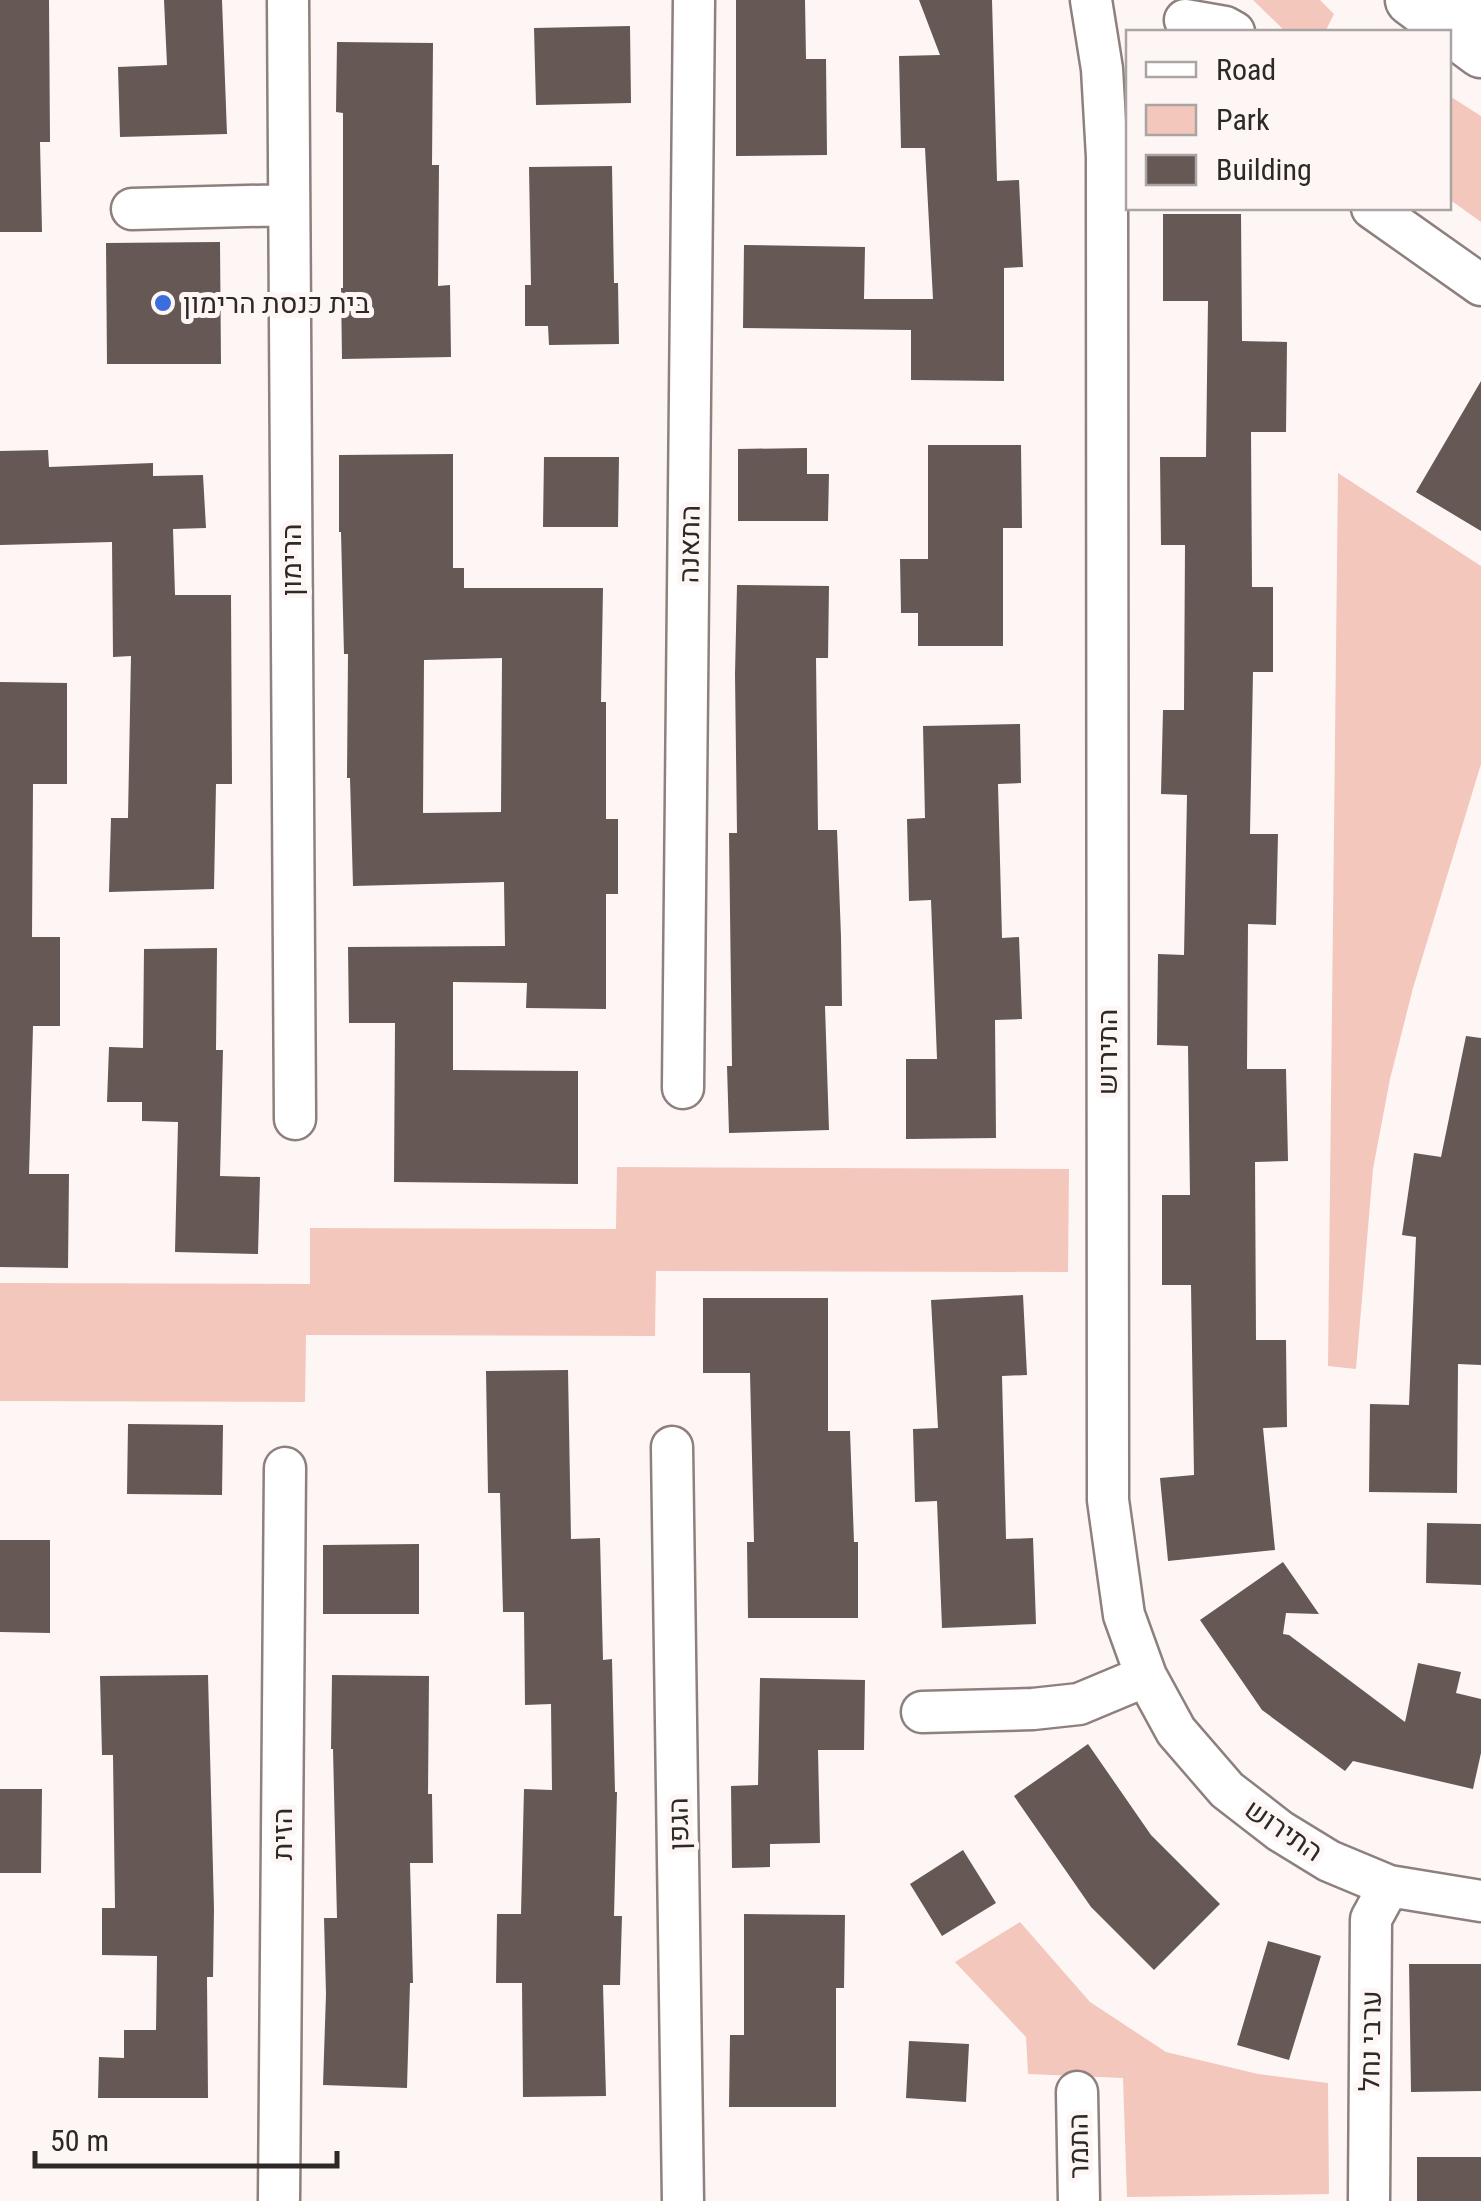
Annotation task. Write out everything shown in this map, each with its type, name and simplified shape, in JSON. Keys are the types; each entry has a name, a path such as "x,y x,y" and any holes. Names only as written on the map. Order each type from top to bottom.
{"main road":[{"path":"1411,0 1481,52"},
{"path":"1474,0 1481,5"}],"street":[{"name":"הרימון","path":"288,0 295,1119"},
{"name":"התאנה","path":"683,1088 694,0"},
{"name":"התירוש","path":"1092,0 1102,69 1117,123 1107,157 1108,1500 1124,1616 1146,1676 1176,1731 1226,1790 1280,1832 1329,1861 1389,1886 1481,1901"},
{"path":"1185,20 1230,30"},
{"path":"132,210 289,205"},
{"path":"1375,210 1481,285"},
{"name":"הגפן","path":"672,1447 683,2201"},
{"name":"הזית","path":"279,2201 285,1468"},
{"path":"922,1712 1079,1704 1146,1676"},
{"name":"ערבי נחל","path":"1368,2201 1371,1919 1389,1886"},
{"name":"התמר","path":"1077,2092 1079,2201"}],"green space":[{"path":"1253,0 1320,0 1334,14 1326,30 1284,30"},
{"path":"1451,97 1481,116 1481,222 1451,200"},
{"path":"1338,473 1481,566 1481,764 1413,988 1390,1079 1373,1169 1356,1369 1328,1366"},
{"path":"617,1167 1069,1169 1068,1272 656,1271 655,1336 306,1335 305,1402 0,1401 0,1283 310,1284 310,1228 616,1229"},
{"path":"1020,1922 1090,2002 1166,2052 1258,2074 1328,2083 1329,2194 1127,2197 1123,2078 1028,2074 1026,2037 955,1962"}],"building":[{"path":"0,0 49,0 50,142 40,142 42,232 0,232"},
{"path":"164,0 222,0 227,134 120,137 118,67 167,65"},
{"path":"736,0 805,0 806,59 826,59 827,155 736,156"},
{"path":"919,0 992,0 997,181 1019,180 1023,267 1004,268 1004,381 911,380 911,330 743,328 744,245 865,247 864,299 933,299 925,148 901,148 899,56 940,55"},
{"path":"630,26 631,103 536,105 534,28"},
{"path":"337,42 433,43 432,165 439,165 438,286 450,285 451,357 342,359 343,113 336,112"},
{"path":"612,166 619,344 549,345 548,326 525,326 525,285 531,285 529,167"},
{"path":"1163,214 1241,214 1242,341 1287,342 1286,432 1251,432 1252,587 1273,587 1273,672 1253,672 1250,834 1278,834 1276,925 1248,924 1247,1069 1286,1069 1288,1161 1255,1162 1256,1340 1286,1340 1287,1427 1263,1428 1275,1550 1168,1561 1160,1478 1194,1475 1191,1285 1162,1285 1162,1195 1190,1195 1188,1046 1157,1045 1158,954 1184,955 1187,795 1161,794 1163,710 1184,710 1185,545 1161,545 1160,457 1206,457 1208,301 1163,301"},
{"name":"בית כנסת הרימון","path":"220,242 221,364 107,364 106,243"},
{"path":"1481,381 1481,531 1416,492"},
{"path":"928,445 1021,445 1022,528 1003,528 1003,646 918,646 918,613 901,613 900,559 928,559"},
{"path":"807,448 807,474 829,474 828,521 738,521 738,449"},
{"path":"48,450 49,467 153,463 153,476 203,475 206,528 173,529 175,595 231,595 232,784 216,784 214,889 109,892 111,818 128,818 131,656 113,657 112,542 0,545 0,451"},
{"path":"453,454 453,568 464,568 464,588 603,588 601,702 606,702 606,819 618,819 618,894 606,894 606,1009 526,1008 527,983 453,982 453,1070 578,1071 578,1184 394,1182 395,1023 349,1023 348,947 505,946 504,882 353,886 339,455","holes":["502,658 501,812 423,813 424,660"]},
{"path":"544,457 619,457 618,527 543,527"},
{"path":"737,585 829,586 828,658 816,658 818,830 837,830 842,1006 825,1006 829,1130 729,1133 729,833 737,833"},
{"path":"0,682 67,683 67,784 33,784 32,937 60,937 60,1026 33,1026 29,1174 69,1174 68,1268 0,1267"},
{"path":"1020,724 1021,783 998,784 1002,938 1019,937 1022,1019 995,1020 996,1138 906,1139 906,1059 937,1059 931,900 909,901 907,819 925,818 923,726"},
{"path":"217,948 216,1050 223,1050 220,1176 260,1177 258,1254 175,1252 178,1122 142,1121 142,1102 107,1102 109,1047 143,1048 144,949"},
{"path":"1466,1036 1481,1038 1481,1365 1458,1364 1457,1493 1369,1492 1370,1404 1409,1405 1416,1237 1402,1235 1414,1153 1441,1157"},
{"path":"1023,1295 1027,1375 1002,1376 1006,1539 1033,1538 1036,1624 942,1628 937,1501 915,1502 913,1429 938,1428 931,1300"},
{"path":"703,1298 828,1298 828,1431 850,1431 854,1542 858,1542 858,1618 748,1618 747,1542 754,1542 750,1373 703,1373"},
{"path":"568,1370 571,1539 600,1538 603,1660 612,1659 617,1792 614,1916 622,1916 620,1985 603,1985 606,2096 523,2097 522,1983 496,1983 497,1914 521,1914 524,1789 552,1790 551,1704 525,1705 524,1612 503,1612 500,1493 488,1493 486,1371"},
{"path":"128,1424 223,1425 222,1495 127,1494"},
{"path":"1427,1523 1481,1524 1481,1585 1426,1583"},
{"path":"0,1540 50,1540 50,1633 0,1632"},
{"path":"419,1544 419,1614 323,1614 323,1545"},
{"path":"1283,1562 1319,1614 1286,1613 1283,1634 1405,1722 1418,1663 1461,1672 1456,1693 1481,1699 1481,1753 1473,1789 1353,1761 1345,1771 1262,1710 1200,1620"},
{"path":"208,1675 214,1909 213,1977 207,1977 208,2098 98,2098 99,2057 124,2058 124,2030 156,2030 157,1956 102,1955 102,1908 115,1908 113,1755 102,1755 100,1676"},
{"path":"332,1675 429,1676 428,1794 432,1794 433,1863 410,1863 413,1983 407,2088 323,2085 324,1918 337,1918"},
{"path":"760,1678 865,1680 864,1750 818,1750 820,1843 770,1844 770,1867 732,1868 731,1786 758,1785"},
{"path":"1088,1744 1151,1835 1220,1904 1154,1970 1091,1907 1014,1796"},
{"path":"0,1789 42,1789 41,1873 0,1873"},
{"path":"963,1850 996,1903 942,1936 910,1884"},
{"path":"744,1914 845,1915 844,1988 836,1988 836,2107 729,2107 730,2035 744,2035"},
{"path":"1268,1941 1321,1956 1289,2060 1237,2045"},
{"path":"1409,1964 1481,1964 1481,2091 1411,2092"},
{"path":"909,2041 969,2044 966,2102 906,2098"},
{"path":"1417,2157 1481,2157 1481,2201 1417,2201"}],"place":[{"name":"בית כנסת הרימון","path":"163,303"}]}
